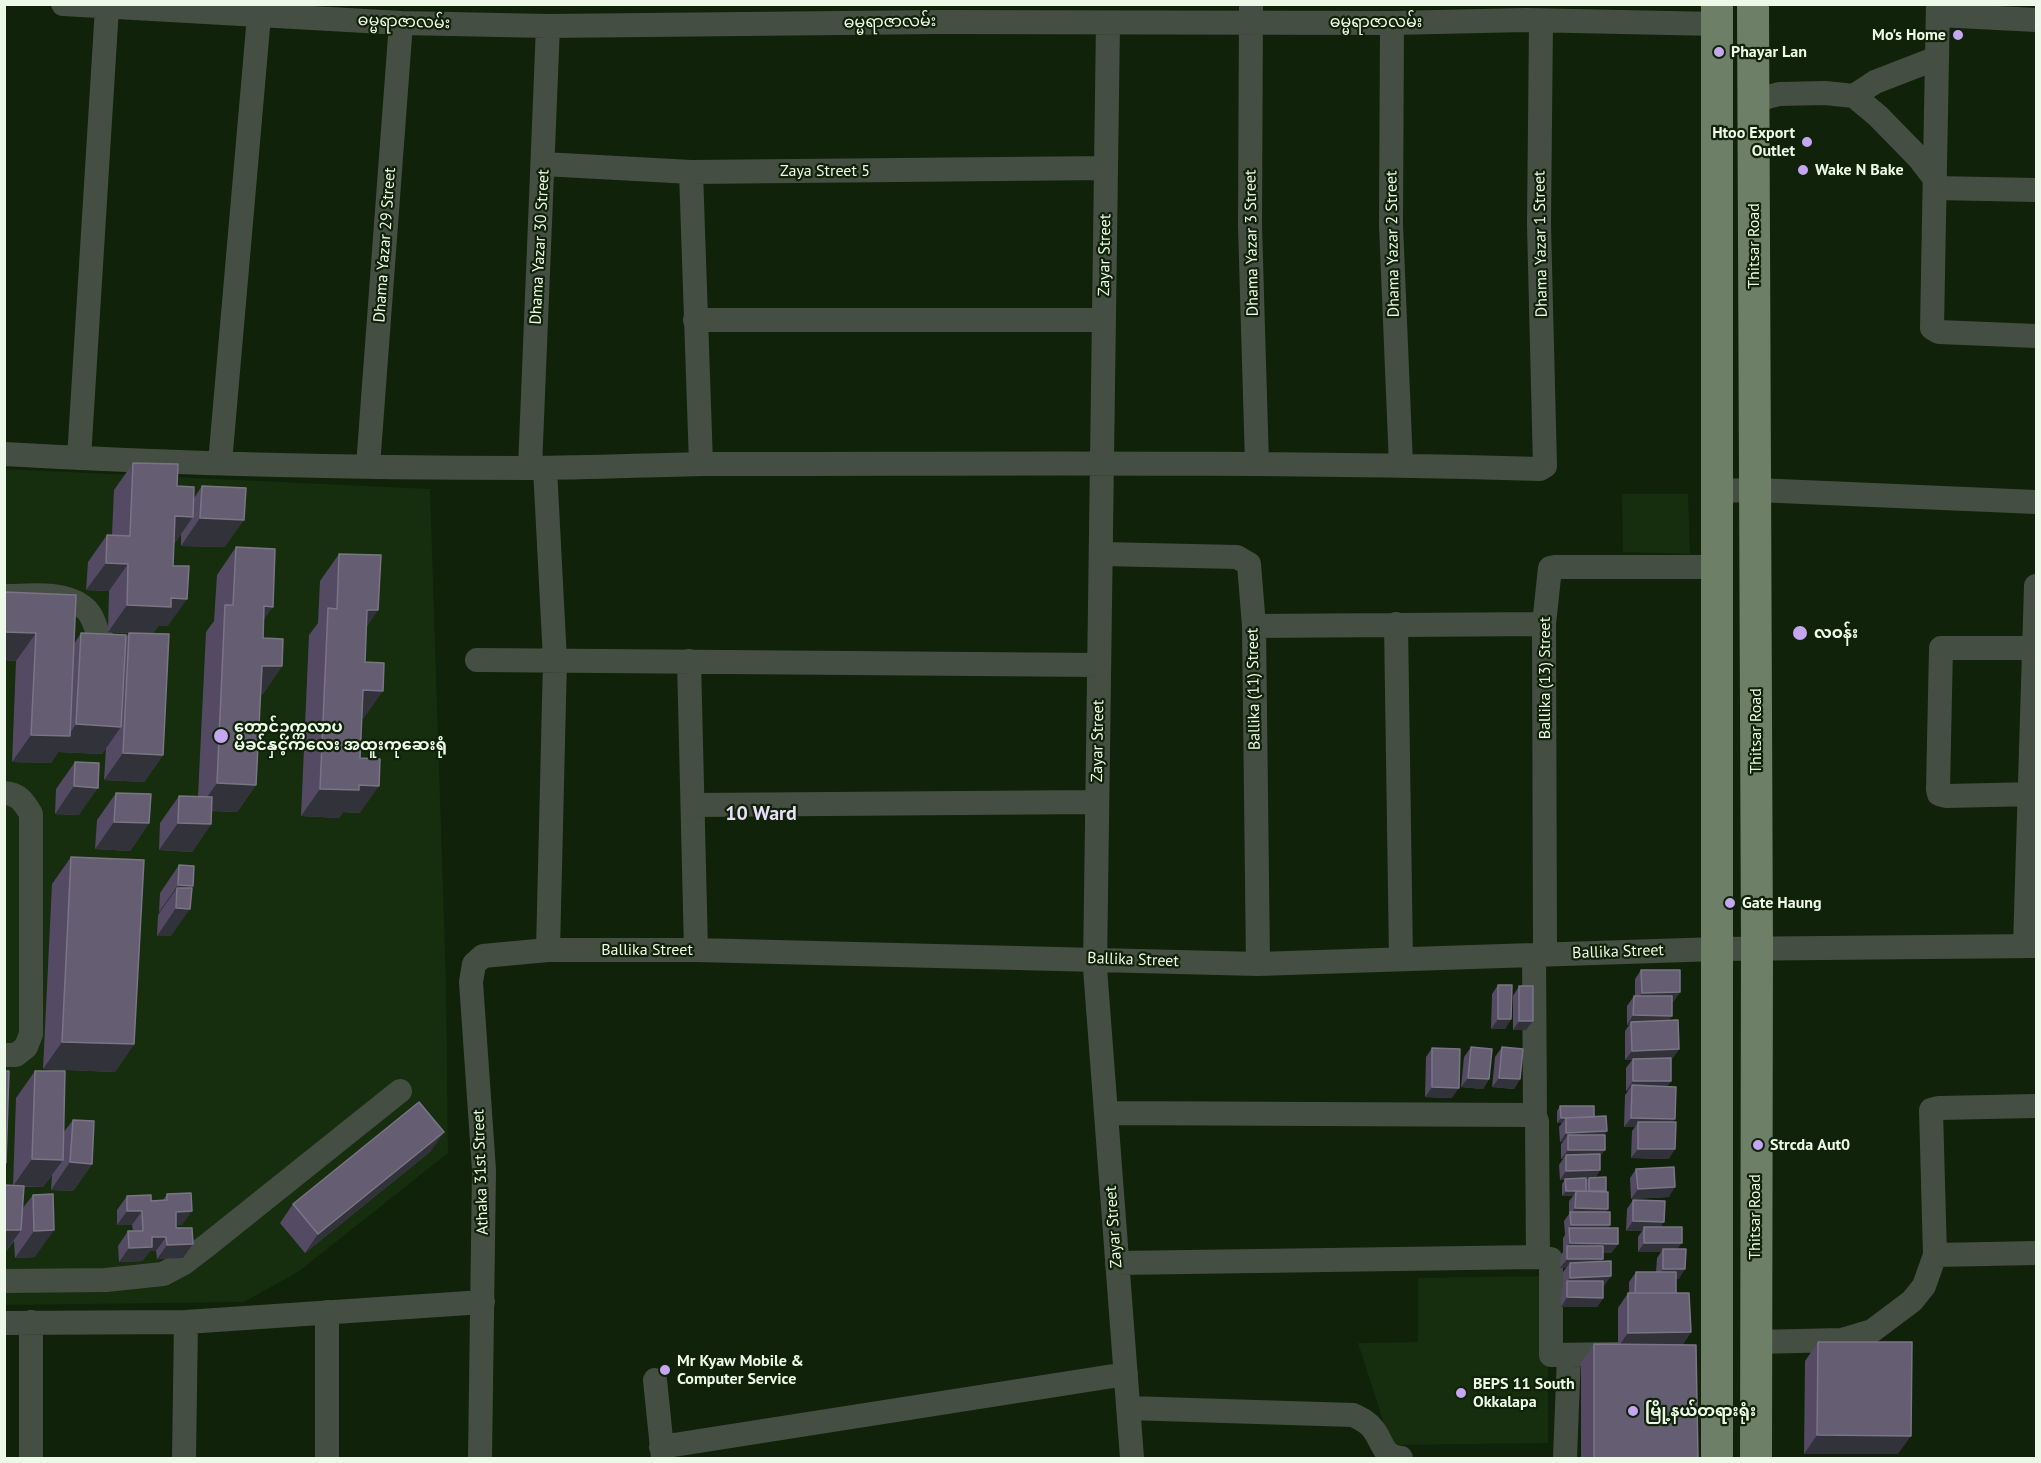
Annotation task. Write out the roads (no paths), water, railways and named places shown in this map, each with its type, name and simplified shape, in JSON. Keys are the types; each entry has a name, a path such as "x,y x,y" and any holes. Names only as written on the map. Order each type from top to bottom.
{"main road":[{"name":"Thitsar Road","path":"1754,4 1756,1458"},
{"path":"1717,14 1717,950 1704,1354 1717,1407 1717,1458"},
{"path":"1717,1407 1755,1407"}],"street":[{"name":"ဓမ္မရာဇာလမ်း","path":"63,4 401,23 447,14 548,26 939,22 1108,23 1251,13 1392,23 1531,15 1717,14"},
{"path":"79,458 106,8"},
{"path":"2037,20 1938,10 1932,328 1939,332 2037,336"},
{"name":"Dhama Yazar 3 Street","path":"1251,13 1250,226 1257,464"},
{"name":"Dhama Yazar 1 Street","path":"1401,465 1540,469 1545,466 1531,15"},
{"path":"220,463 259,16"},
{"name":"Dhama Yazar 29 Street","path":"368,466 401,23"},
{"name":"Zayar Street","path":"1108,23 1095,968 1132,1458"},
{"name":"Dhama Yazar 2 Street","path":"1392,23 1391,225 1401,465"},
{"name":"Dhama Yazar 30 Street","path":"548,26 537,468 555,660 548,950"},
{"path":"1854,96 1875,82 1937,58"},
{"path":"1753,101 1779,94 1825,93 1854,96 1878,116 1918,157 1935,183"},
{"name":"Zaya Street 5","path":"543,164 691,172 1106,168"},
{"path":"691,172 701,464"},
{"path":"1935,183 2037,190"},
{"path":"695,320 1104,320"},
{"path":"4,454 220,463 537,468 701,464 1401,465"},
{"path":"1716,491 1756,490 2037,502"},
{"name":"Ballika (11) Street","path":"1102,554 1237,557 1249,564 1254,626 1258,964"},
{"name":"Ballika (13) Street","path":"1538,1257 1538,1121 1535,1116 1544,624 1550,568 1716,567"},
{"path":"2031,946 2037,586"},
{"path":"4,596 58,597 73,601 84,607 102,641 112,648 147,649"},
{"path":"1396,624 1401,959"},
{"path":"1254,626 1544,624"},
{"path":"2034,794 1946,796 1939,794 1938,789 1941,648 2036,648"},
{"path":"477,660 1099,665"},
{"path":"689,661 696,950"},
{"path":"4,794 11,794 23,800 31,814 31,1034 26,1047 16,1055 4,1055"},
{"path":"694,805 1097,802"},
{"name":"Ballika Street","path":"548,950 696,950 1258,964 1757,949 2031,946"},
{"name":"Athaka 31st Street","path":"480,1458 484,1170 471,982 474,964 483,956 548,950"},
{"path":"4,1281 106,1280 163,1274 184,1263 210,1243 400,1091"},
{"path":"1755,1342 1842,1340 1872,1331 1912,1301 1924,1286 1935,1255 1931,1110 2037,1106"},
{"path":"1106,1113 1517,1114 1535,1116"},
{"path":"1935,1255 2037,1253"},
{"path":"1117,1263 1551,1258 1551,1355 1647,1354"},
{"path":"4,1323 186,1322 483,1302"},
{"path":"327,1312 327,1458"},
{"path":"31,1458 32,1322"},
{"path":"184,1458 186,1322"},
{"path":"1565,1458 1569,1355"},
{"path":"655,1380 662,1453 1126,1374"},
{"path":"1128,1408 1353,1415 1364,1420 1374,1429 1385,1452 1395,1458 1401,1458"}],"place":[{"name":"Mo's Home","path":"1958,35"},
{"name":"Phayar Lan","path":"1719,52"},
{"name":"Htoo Export Outlet","path":"1807,142"},
{"name":"Wake N Bake","path":"1803,170"},
{"name":"လဝန်း","path":"1800,633"},
{"name":"တောင်ဥက္ကလာပ မိခင်နှင့်ကလေး အထူးကုဆေးရုံ","path":"221,736"},
{"name":"Gate Haung","path":"1730,903"},
{"name":"Strcda Aut0","path":"1758,1145"},
{"name":"Mr Kyaw Mobile & Computer Service","path":"665,1370"},
{"name":"BEPS 11 South Okkalapa","path":"1461,1393"},
{"name":"မြို့နယ်တရားရုံး","path":"1633,1411"}],"district":[{"name":"10 Ward","path":"761,814"}]}
